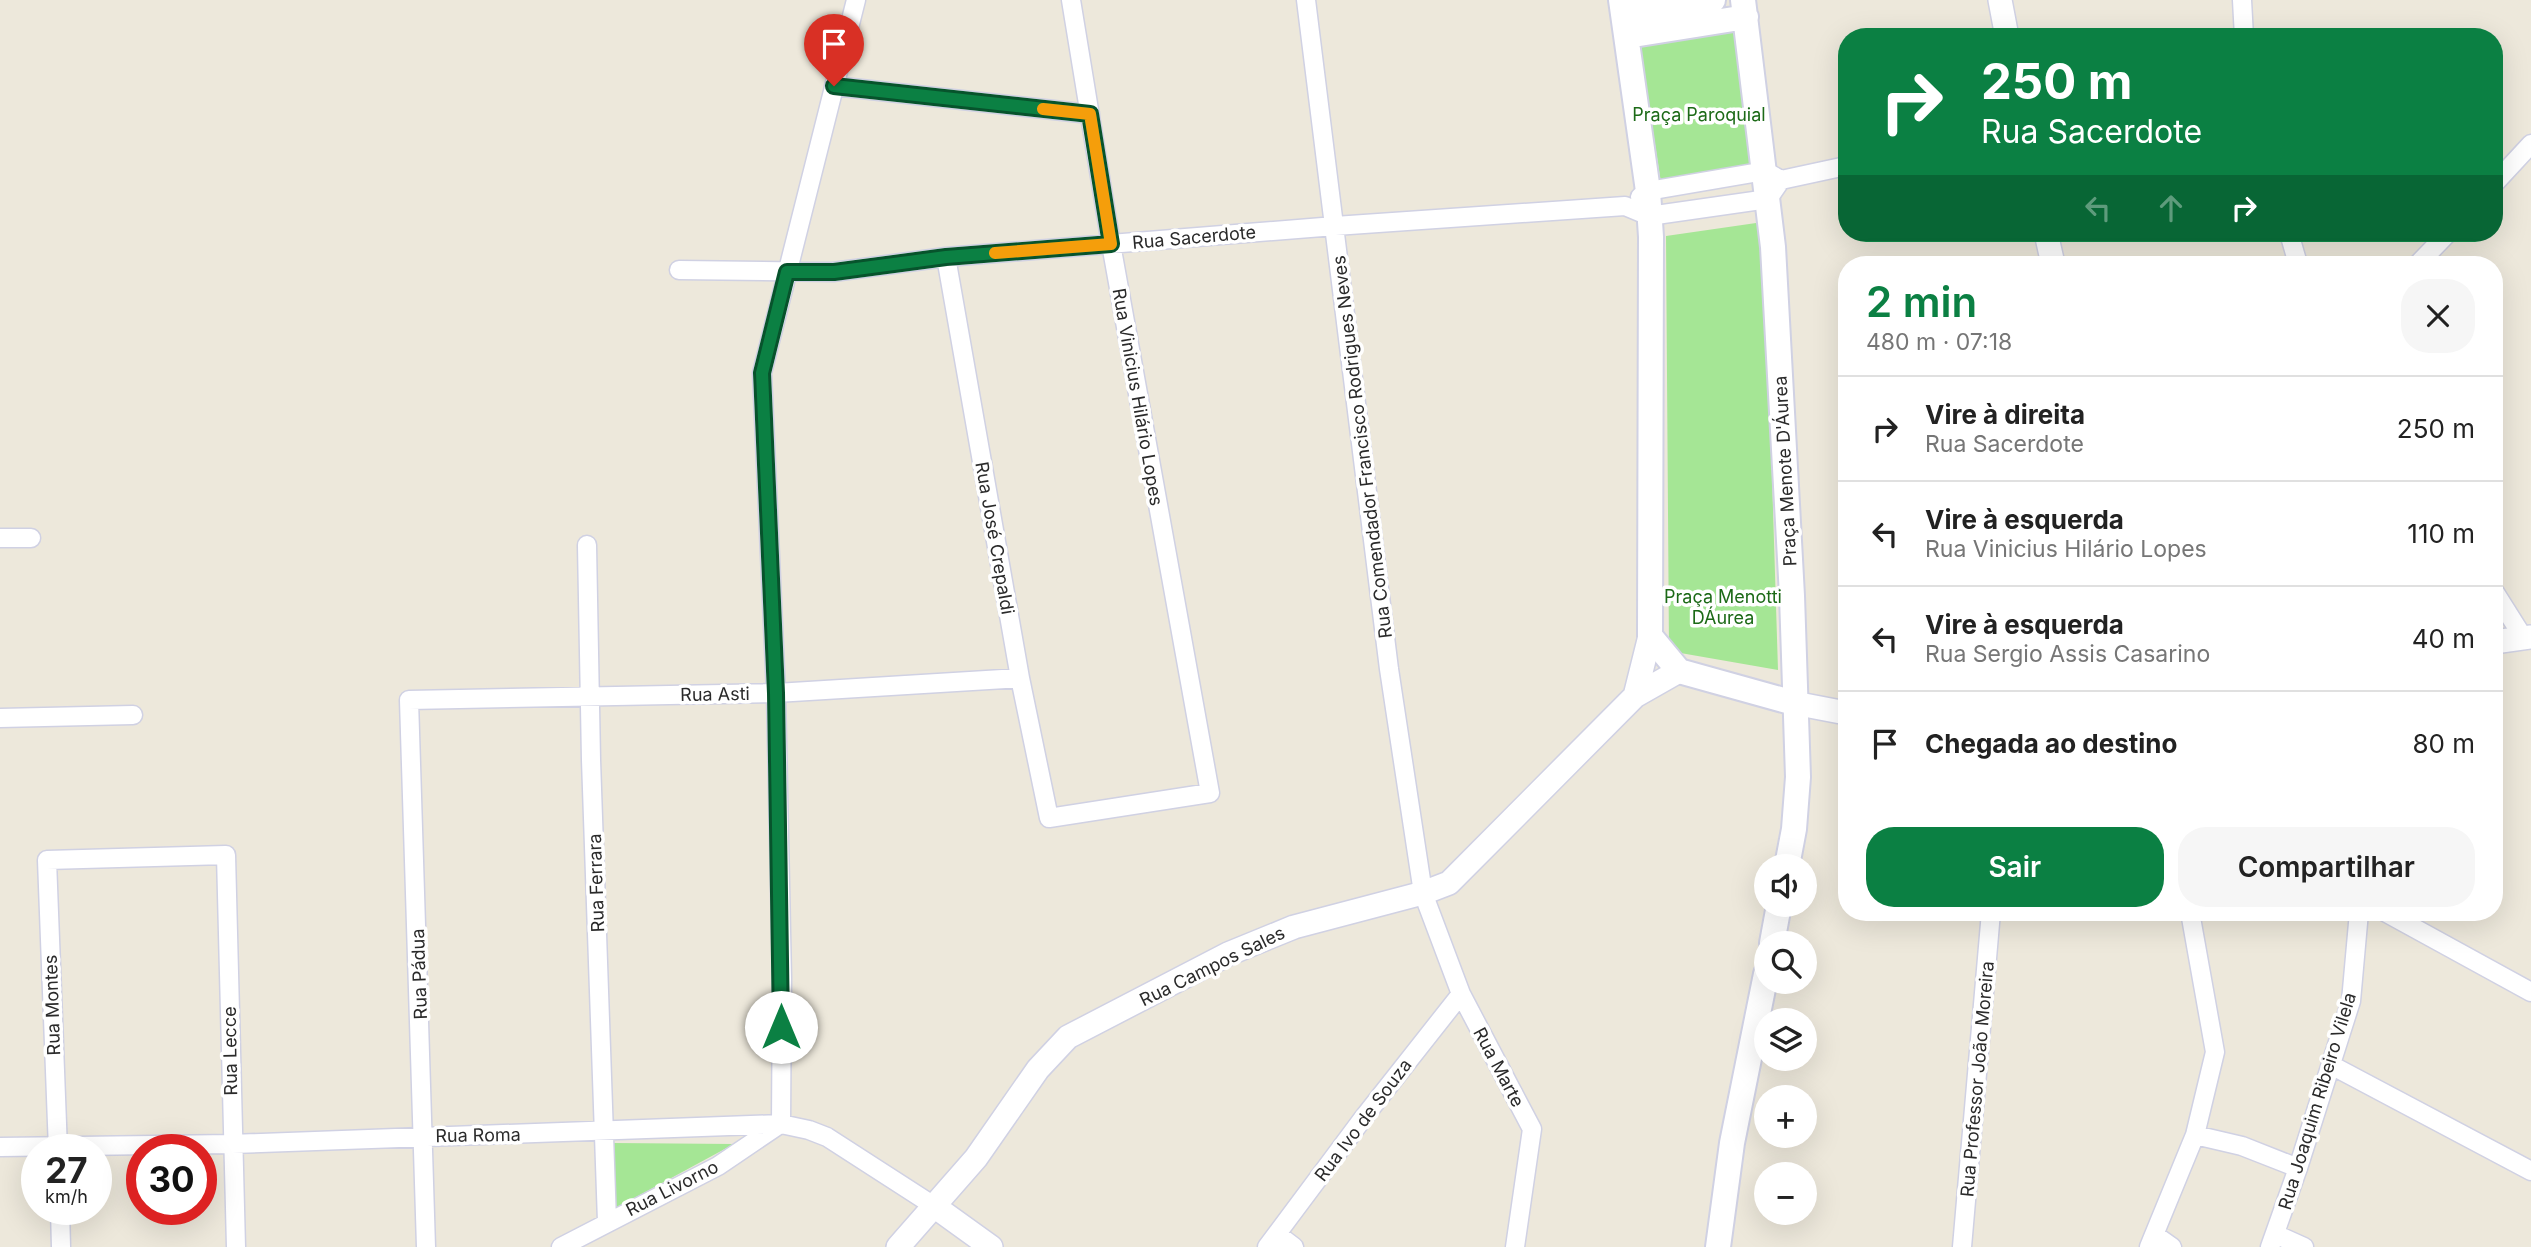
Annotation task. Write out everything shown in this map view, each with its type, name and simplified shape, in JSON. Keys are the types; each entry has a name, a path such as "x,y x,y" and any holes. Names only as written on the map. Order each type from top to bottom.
{"main road":[{"path":"1623,16 1713,0"},
{"path":"1623,16 1745,9"},
{"name":"Praça Menote D'Áurea","path":"1745,9 1771,183 1792,596 1797,777 1794,830 1789,854"},
{"path":"1623,16 1651,237 1650,636 1679,671 1794,703"},
{"path":"1718,1247 1732,1143 1762,994"}],"street":[{"path":"781,1124 782,979 776,693 762,373 856,0"},
{"name":"Rua Vinicius Hilário Lopes","path":"1049,818 1210,793 1111,244 1071,0"},
{"name":"Rua Comendador Francisco Rodrigues Neves","path":"1306,0 1389,669 1423,893"},
{"path":"2000,0 2005,28"},
{"path":"2242,0 2244,28"},
{"path":"834,86 1090,114"},
{"path":"2503,174 2531,144"},
{"path":"1648,204 1771,183 1838,168"},
{"path":"1648,204 1771,183"},
{"name":"Rua Sacerdote","path":"679,270 834,272 946,257 1648,204"},
{"path":"2426,256 2439,242"},
{"name":"Rua José Crepaldi","path":"946,257 1020,678 1049,818"},
{"path":"0,538 32,538"},
{"name":"Rua Ferrara","path":"587,545 589,698 607,1222"},
{"path":"2503,604 2527,637 2503,641"},
{"path":"1635,696 1650,636"},
{"name":"Rua Campos Sales","path":"898,1247 976,1158 1038,1069 1068,1037 1228,954 1294,927 1423,893 1449,883 1635,696 1679,671"},
{"name":"Rua Asti","path":"410,700 776,693 1020,678"},
{"name":"Rua Pádua","path":"410,700 426,1247"},
{"path":"1794,703 1838,711"},
{"path":"0,718 134,715"},
{"name":"Rua Montes","path":"57,1134 47,860 226,855"},
{"name":"Rua Lecce","path":"226,855 236,1247"},
{"name":"Rua Marte","path":"1423,893 1461,994 1532,1129 1515,1247"},
{"name":"Rua Professor João Moreira","path":"1962,1247 1990,921"},
{"path":"2172,1247 2152,1241 2194,1135 2215,1052 2192,921"},
{"name":"Rua Joaquim Ribeiro Vilela","path":"2272,1240 2351,1001 2358,921"},
{"path":"2401,921 2531,992"},
{"name":"Rua Ivo de Souza","path":"1272,1241 1364,1117 1461,994"},
{"path":"2331,1065 2531,1171"},
{"name":"Rua Roma","path":"112,1147 781,1124 827,1137 934,1206"},
{"name":"Rua Livorno","path":"561,1247 718,1166 781,1124"},
{"path":"2194,1135 2242,1146 2298,1168"},
{"name":"Rua Roma","path":"0,1147 21,1147"},
{"path":"934,1206 990,1247"},
{"path":"60,1225 61,1247"},
{"path":"2272,1240 2304,1247"},
{"path":"1272,1241 1294,1247"}],"green space":[{"name":"Praça Paroquial","path":"1732,24 1757,166 1661,183 1639,40"},
{"name":"Praça Menotti DÁurea","path":"1763,222 1778,670 1669,651 1666,236"},
{"path":"613,1143 734,1144 614,1209"}],"slow traffic":[{"path":"995,253 1111,244 1090,114 1043,109"}],"route":[{"path":"781,1027 776,693 762,373 787,272 834,272 946,257 1111,244 1090,114 834,86"}]}
